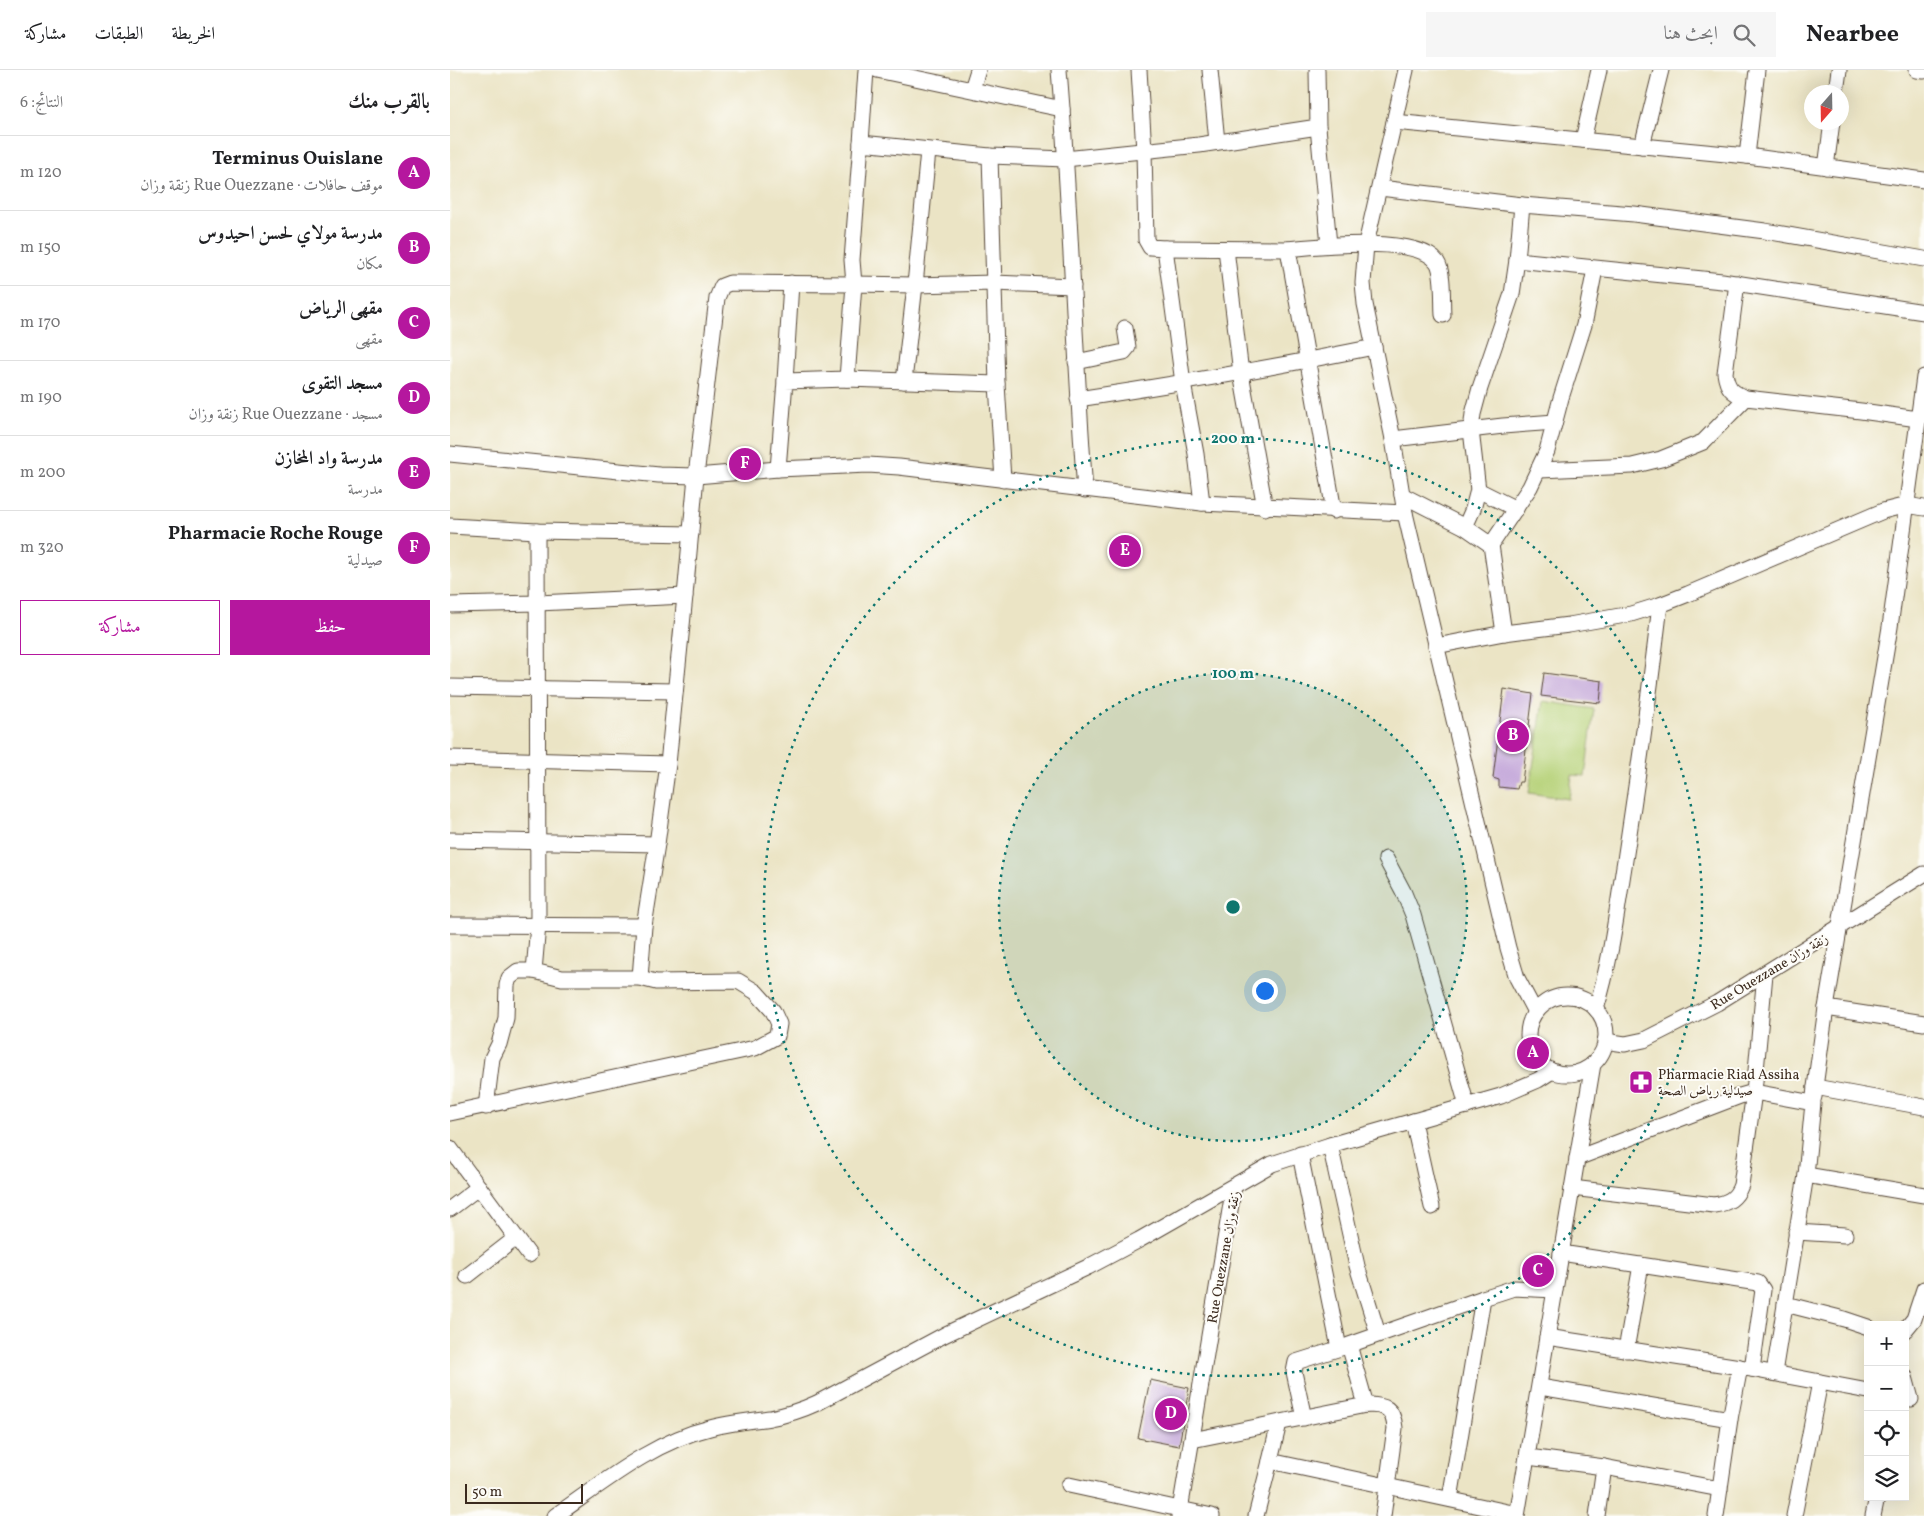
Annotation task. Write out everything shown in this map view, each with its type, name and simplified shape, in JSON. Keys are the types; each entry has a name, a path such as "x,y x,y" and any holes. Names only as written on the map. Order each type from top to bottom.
{"street":[{"path":"847,379 854,284 852,260 866,70"},
{"path":"877,70 1062,109"},
{"path":"972,90 978,70"},
{"path":"1059,70 1085,490"},
{"path":"1139,70 1144,151 1146,240 1150,246 1226,250 1288,249 1366,244 1416,250 1433,258 1438,264 1441,278 1443,315"},
{"path":"1210,70 1217,142"},
{"path":"1317,70 1318,127 1329,245"},
{"path":"1404,70 1380,188 1366,244 1363,283 1405,513 1436,646 1508,948 1517,978 1536,1012"},
{"path":"1583,140 1599,70"},
{"path":"1642,146 1661,70"},
{"path":"1747,156 1757,70"},
{"path":"1837,85 1839,70"},
{"path":"1917,70 1924,71"},
{"path":"1394,122 1747,156 1924,180"},
{"path":"861,143 990,156 1065,159 1217,142 1318,127"},
{"path":"1826,167 1831,130"},
{"path":"904,382 928,151"},
{"path":"990,156 997,384 1003,480"},
{"path":"1380,188 1522,206 1634,214 1765,231 1924,259"},
{"path":"1465,527 1473,509 1478,490 1471,430 1475,405 1512,294 1522,206"},
{"path":"1165,248 1202,504"},
{"path":"1288,249 1334,511"},
{"path":"1226,250 1241,372 1264,508"},
{"path":"1517,260 1737,283 1924,312"},
{"path":"1504,633 1491,545 1540,470 1584,324 1595,269"},
{"path":"640,978 644,926 668,764 696,476 717,298 720,288 724,284 730,283 915,285 994,283 1073,286"},
{"path":"778,469 791,283"},
{"path":"1737,283 1725,373 1726,385 1730,390 1746,398 1918,419"},
{"path":"1076,362 1124,352 1128,347 1125,328"},
{"path":"1078,399 1183,383 1374,347"},
{"path":"1774,1373 1806,1175 1813,1103 1826,1008 1879,692 1924,377"},
{"path":"785,381 847,379 997,384"},
{"path":"1540,470 1632,466 1661,459 1703,442 1746,398"},
{"path":"1393,439 1555,422"},
{"path":"450,454 619,472 696,476 778,469 868,465 900,466 1202,504 1405,513"},
{"path":"1478,490 1516,509"},
{"path":"1402,495 1465,527 1491,545"},
{"path":"1436,646 1504,633 1569,625 1631,614 1660,605 1883,511 1907,505 1924,508"},
{"path":"450,526 537,531 691,534"},
{"path":"534,971 538,925 537,531"},
{"path":"450,605 685,596"},
{"path":"1596,1009 1607,967 1643,743 1660,605"},
{"path":"450,687 675,691"},
{"path":"450,758 668,764"},
{"path":"450,840 657,844"},
{"path":"1386,859 1413,915 1467,1106"},
{"name":"Rue Ouezzane زنقة وزان","path":"1605,1041 1625,1044 1644,1040 1717,1003 1839,929 1924,874"},
{"path":"450,925 644,926"},
{"path":"450,1113 486,1106 755,1048 777,1036 779,1024 773,1010 756,992 738,981 656,982 640,978 562,978 534,971 518,972 509,978 507,985 506,1018 499,1044 492,1058 486,1106"},
{"path":"1572,1188 1714,1205 1735,1198 1741,1185 1754,1092 1765,974"},
{"path":"1565,996 1582,999 1596,1009 1604,1024 1605,1041 1599,1057 1593,1064 1578,1072 1560,1073 1544,1066 1533,1053 1528,1037 1529,1028 1536,1012 1548,1001 1565,996"},
{"path":"1826,1008 1924,1023"},
{"path":"1270,1460 1517,1515 1593,1064"},
{"name":"Rue Ouezzane زنقة وزان","path":"1180,1512 1234,1186 1272,1164 1523,1088 1552,1070"},
{"path":"1815,1087 1924,1107"},
{"path":"1577,1158 1754,1092 1813,1103"},
{"path":"1413,1121 1432,1207"},
{"path":"1330,1145 1357,1266 1378,1334"},
{"path":"450,1148 529,1255"},
{"path":"1300,1154 1344,1347 1366,1405"},
{"path":"1806,1175 1924,1195"},
{"path":"555,1516 623,1469 683,1437 710,1428 797,1412 817,1403 946,1334 1114,1254 1234,1186"},
{"path":"450,1209 478,1187"},
{"path":"1796,1232 1844,1235"},
{"path":"467,1276 516,1238"},
{"path":"1561,1253 1758,1283 1763,1290 1746,1368 1730,1419 1716,1516"},
{"path":"1626,1350 1641,1265"},
{"path":"1304,1418 1294,1372 1294,1364 1296,1362 1514,1288 1555,1290"},
{"path":"1914,1324 1924,1289"},
{"path":"1450,1499 1483,1298"},
{"path":"1785,1304 1864,1326"},
{"path":"1547,1337 1746,1368 1864,1390"},
{"path":"1794,1516 1820,1382"},
{"path":"1540,1387 1730,1419"},
{"path":"1909,1387 1914,1400"},
{"path":"1192,1440 1366,1405 1381,1405 1394,1416 1395,1428 1383,1516"},
{"path":"1256,1516 1278,1424"},
{"path":"1528,1457 1604,1467 1720,1489"},
{"path":"1597,1516 1604,1467"},
{"path":"1069,1485 1180,1512 1212,1516"},
{"path":"1873,1516 1876,1501"}],"green space":[{"path":"1543,701 1594,709 1585,776 1572,775 1569,799 1529,793"}],"building":[{"path":"1544,673 1602,681 1600,703 1541,696"},
{"path":"1504,689 1533,694 1522,782 1519,782 1517,789 1499,787 1499,780 1493,778"},
{"path":"1150,1380 1189,1388 1179,1446 1138,1438"}],"place":[{"name":"Pharmacie Roche Rouge","path":"745,464"},
{"name":"مدرسة واد المخازن","path":"1125,551"},
{"name":"مدرسة مولاي لحسن احيدوس","path":"1513,736"},
{"name":"Terminus Ouislane","path":"1533,1053"},
{"name":"Pharmacie Riad Assiha صيدلية رياض الصحة","path":"1641,1082"},
{"name":"مقهى الرياض","path":"1538,1271"},
{"name":"مسجد التقوى","path":"1171,1414"}]}
